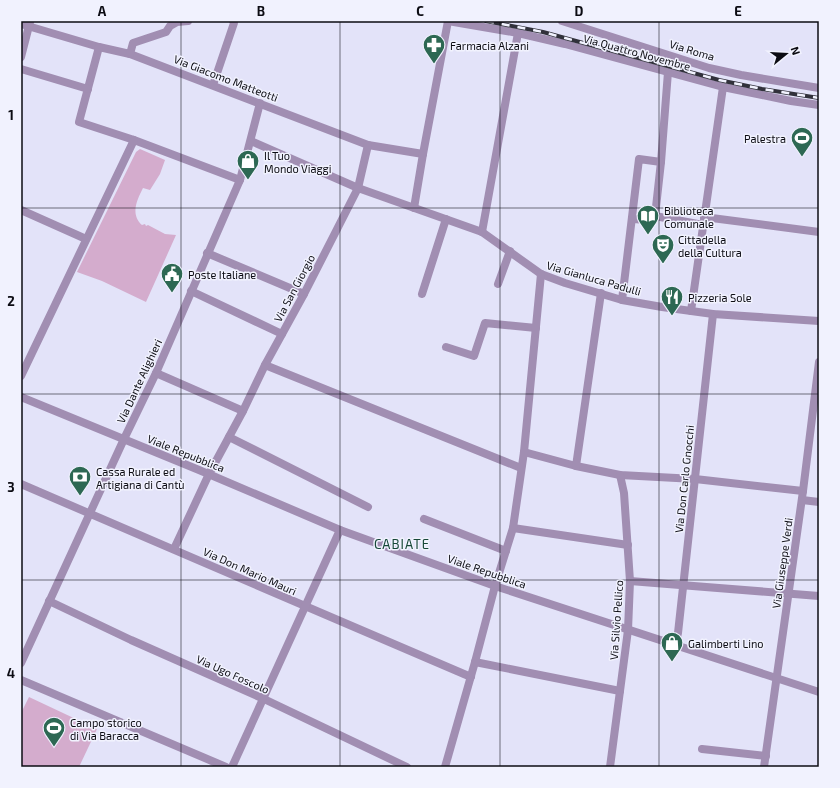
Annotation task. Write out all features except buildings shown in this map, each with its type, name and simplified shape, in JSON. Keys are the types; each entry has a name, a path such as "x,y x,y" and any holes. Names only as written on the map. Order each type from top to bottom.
{"street":[{"path":"130,54 133,43 166,32 170,26 177,22 188,21"},
{"path":"213,85 234,23 233,21"},
{"path":"414,208 448,21"},
{"name":"Via Quattro Novembre","path":"448,21 518,33 565,44 723,87 819,105"},
{"name":"Via Roma","path":"562,21 584,24 709,68 819,88"},
{"path":"21,57 27,24"},
{"name":"Via Giacomo Matteotti","path":"27,24 99,47 130,54 368,145 423,154"},
{"path":"482,232 518,33"},
{"path":"99,47 79,122 134,140 240,180"},
{"path":"21,69 88,90"},
{"path":"652,218 661,162 668,72"},
{"path":"691,311 723,87"},
{"name":"Via Dante Alighieri","path":"21,663 156,373 240,180 260,103"},
{"path":"21,376 134,140"},
{"name":"Via Gianluca Padulli","path":"251,141 358,188 482,232 541,274 622,300 713,314 819,321"},
{"name":"Via San Giorgio","path":"174,549 209,474 358,188 368,145"},
{"path":"622,300 639,159 661,162"},
{"path":"21,210 86,239"},
{"path":"632,219 652,218 704,221 819,232"},
{"path":"422,294 446,219"},
{"path":"498,284 510,251"},
{"path":"207,253 304,294"},
{"path":"445,767 495,586 513,528 524,452 541,274"},
{"path":"191,291 282,334"},
{"path":"576,466 601,293"},
{"name":"Via Don Carlo Gnocchi","path":"674,645 678,633 713,314"},
{"path":"446,347 474,356 485,323 536,328"},
{"name":"Via Giuseppe Verdi","path":"764,767 803,491 815,422 819,362"},
{"path":"265,365 521,468"},
{"path":"156,373 243,411"},
{"name":"Viale Repubblica","path":"21,397 209,474 340,530 495,586 819,692"},
{"path":"229,437 368,507"},
{"path":"524,452 576,466 620,475 695,479 803,491"},
{"name":"Via Silvio Pellico","path":"610,767 628,630 630,581 624,494 620,475"},
{"name":"Via Don Mario Mauri","path":"21,484 174,549 305,608 471,677"},
{"path":"802,500 819,502"},
{"path":"424,519 506,551"},
{"path":"513,528 628,545"},
{"path":"232,767 340,530"},
{"path":"630,581 819,596"},
{"name":"Via Ugo Foscolo","path":"49,601 131,640 264,699 407,767"},
{"path":"475,662 620,691"},
{"path":"21,680 226,767"},
{"path":"702,750 766,756"}],"shaded area":[{"path":"140,149 165,160 160,174 150,190 143,188 139,197 135,212 138,221 142,225 148,225 165,234 176,235 146,302 102,281 77,272 136,152"},
{"name":"Campo storico di Via Baracca","path":"29,697 97,729 79,767 21,767 21,713"}],"railway":[{"path":"486,21 543,32 719,80 762,89 819,98"}],"place":[{"name":"Farmacia Alzani","path":"434,64"},
{"name":"Palestra","path":"802,158"},
{"name":"Il Tuo Mondo Viaggi","path":"248,180"},
{"name":"Biblioteca Comunale","path":"648,236"},
{"name":"Cittadella della Cultura","path":"663,264"},
{"name":"Poste Italiane","path":"172,294"},
{"name":"Pizzeria Sole","path":"672,316"},
{"name":"Cassa Rurale ed Artigiana di Cantù","path":"80,496"},
{"name":"Galimberti Lino","path":"672,662"},
{"name":"Campo storico di Via Baracca","path":"54,748"}],"district":[{"name":"CABIATE","path":"402,544"}]}
